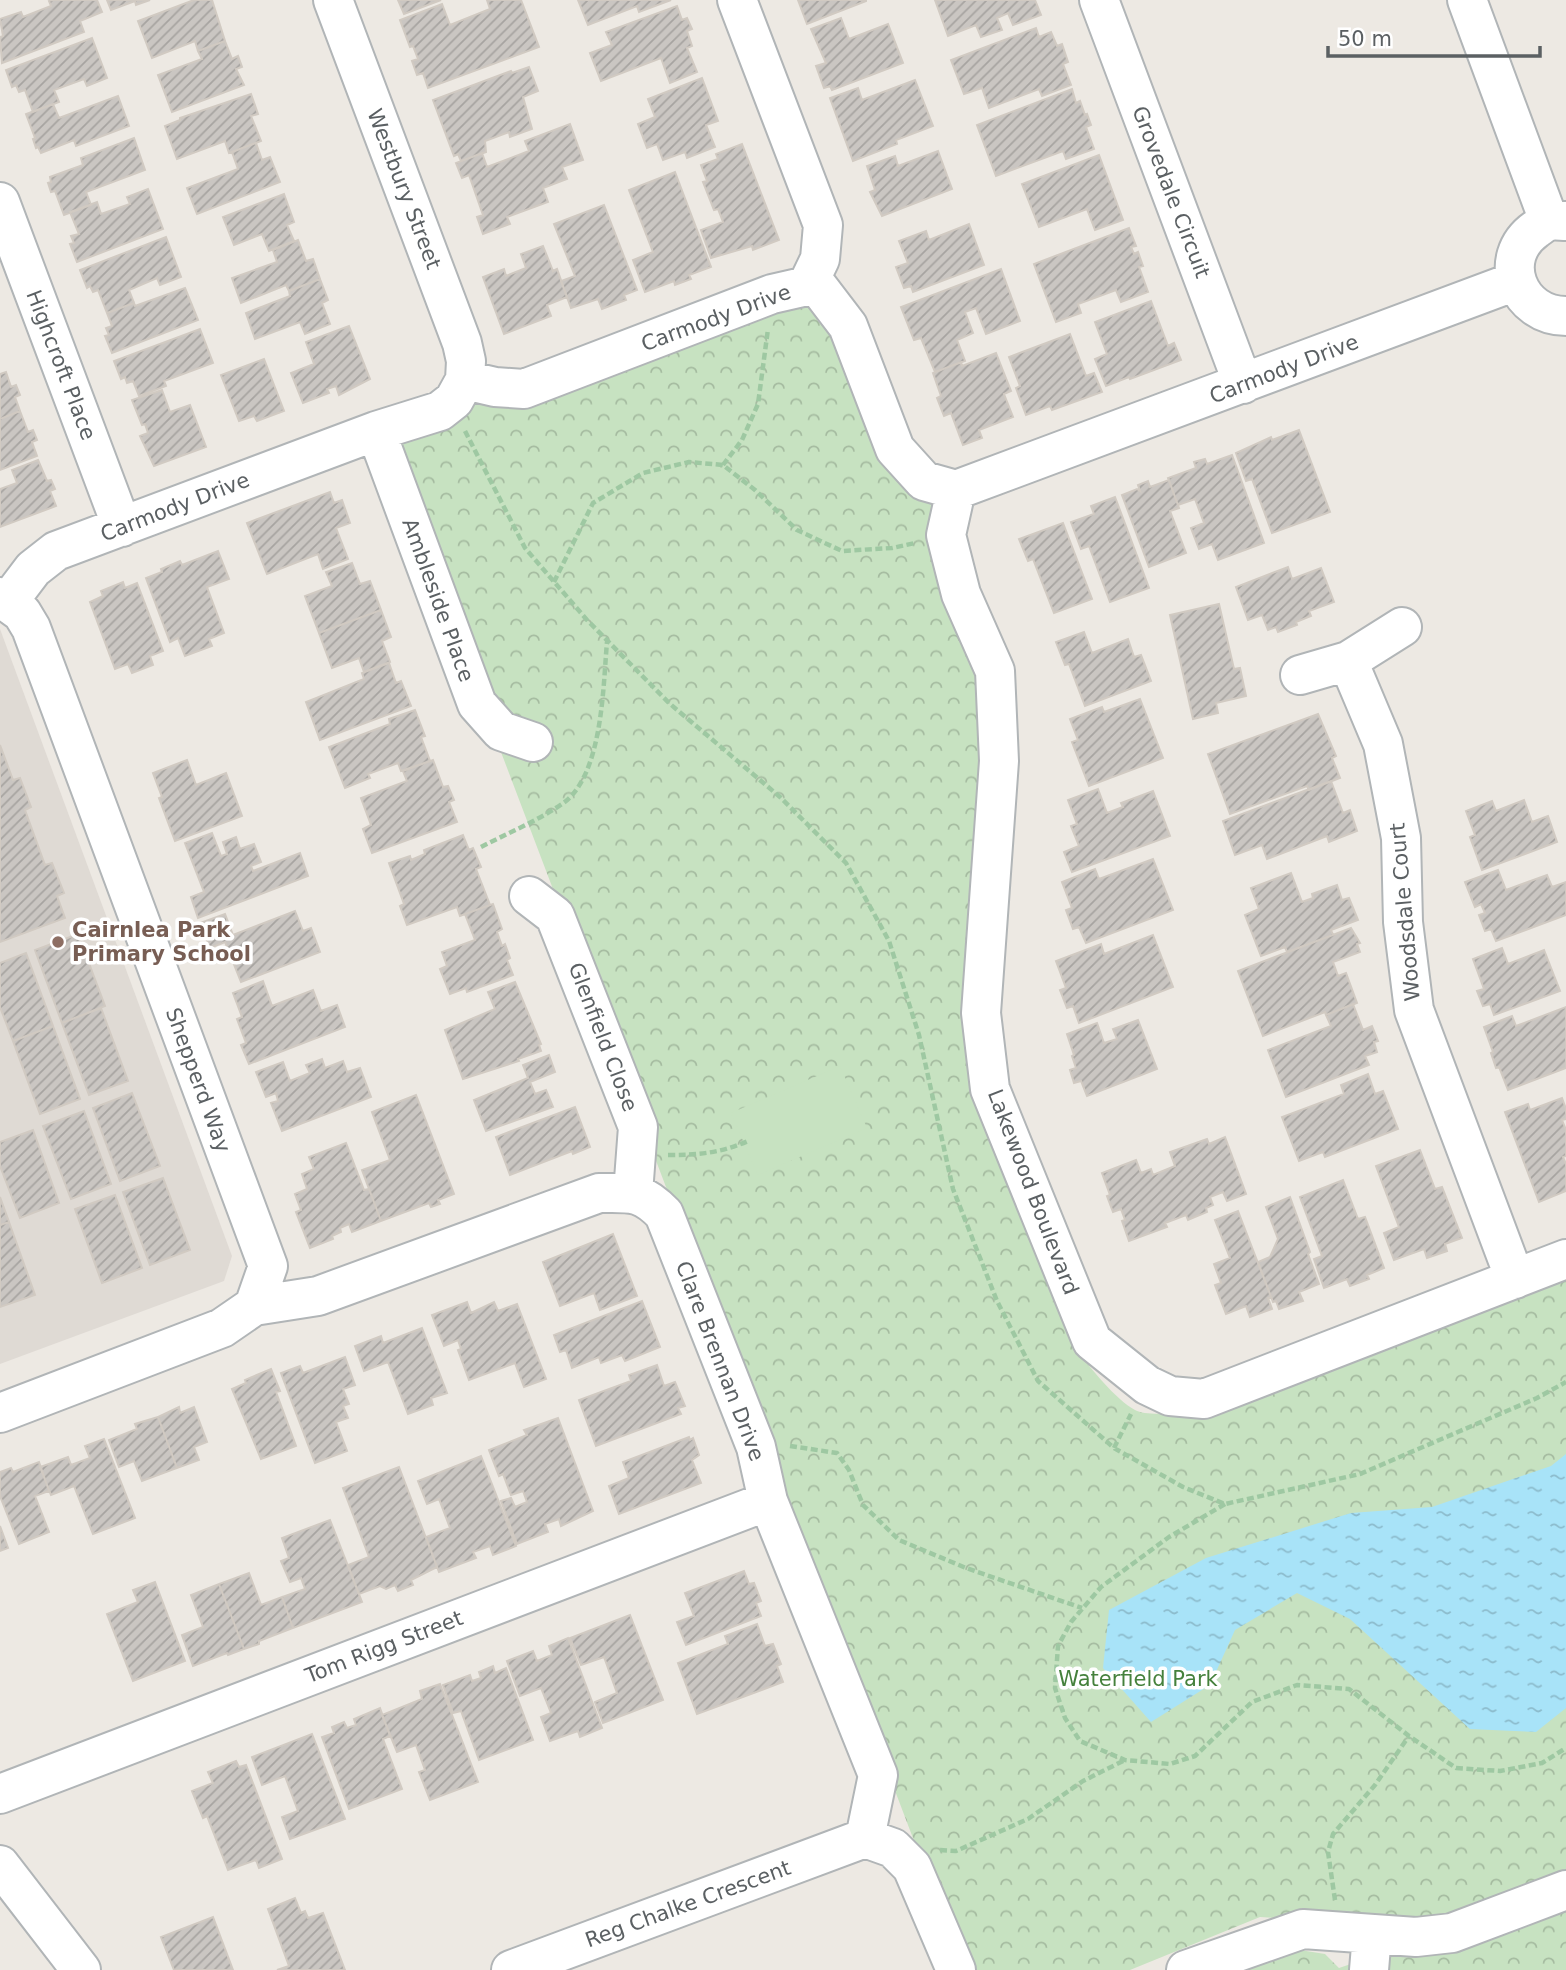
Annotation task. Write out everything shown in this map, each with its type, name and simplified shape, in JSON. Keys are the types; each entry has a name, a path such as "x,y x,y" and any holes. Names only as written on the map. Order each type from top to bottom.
{"street":[{"name":"Westbury Street","path":"333,0 462,342 466,361 465,380"},
{"path":"737,0 823,225 820,259 790,290"},
{"name":"Grovedale Circuit","path":"1099,0 1243,384"},
{"path":"1467,0 1558,221 1528,234 1519,249 1515,265 1516,281 1526,300 1539,310 1554,316 1566,316"},
{"name":"Highcroft Place","path":"0,202 122,527"},
{"name":"Carmody Drive","path":"4,600 33,569 56,551 376,431 440,411 454,400 465,380 495,387 524,388 790,290 819,288 848,326 895,449 924,481 956,490 1516,281"},
{"name":"Ambleside Place","path":"376,431 477,704 501,731 533,742"},
{"name":"Lakewood Boulevard","path":"956,490 946,535 961,593 995,671 999,761 981,1013 990,1089 1092,1341 1147,1385 1170,1396 1204,1399 1566,1259"},
{"name":"Shepperd Way","path":"4,600 22,613 31,628 268,1266 254,1307"},
{"path":"1300,675 1348,661 1402,627"},
{"name":"Woodsdale Court","path":"1348,661 1383,744 1401,838 1404,922 1414,1010 1515,1279"},
{"name":"Glenfield Close","path":"528,897 555,916 638,1127 633,1193"},
{"path":"0,1413 222,1328 254,1307 318,1296 599,1193 633,1193"},
{"name":"Clare Brennan Drive","path":"633,1193 650,1199 664,1214 756,1447 768,1501 878,1775 879,1843"},
{"name":"Tom Rigg Street","path":"0,1794 768,1501"},
{"path":"879,1843 912,1867 956,1970"},
{"name":"Reg Chalke Crescent","path":"510,1970 879,1843"},
{"path":"0,1865 81,1970"},
{"path":"1186,1970 1303,1929 1333,1931 1371,1952 1416,1937 1452,1933 1566,1890"}],"path":[{"path":"723,465 742,440 758,404 790,290"},
{"path":"554,582 593,503 643,472 689,462 723,465 755,490 797,530 842,551 892,548 946,535"},
{"path":"481,847 565,803 584,778 598,734 607,641"},
{"path":"636,1154 709,1154 748,1142"},
{"path":"756,1447 796,1446 837,1453 849,1469 863,1505 899,1540 966,1568 1083,1608"},
{"path":"1225,1504 1169,1537 1101,1587 1071,1622 1058,1646 1055,1688 1065,1718 1080,1741 1125,1760 1171,1764 1195,1756 1252,1702 1297,1685 1349,1689 1409,1736 1456,1768 1500,1771 1542,1763 1566,1748"},
{"path":"1333,1931 1335,1899 1328,1852 1333,1833 1375,1785 1409,1736"},
{"path":"879,1843 956,1851 1027,1819 1083,1781 1125,1760"}],"shaded area":[{"name":"Cairnlea Park Primary School","path":"0,629 232,1256 224,1281 0,1364"}],"green space":[{"name":"Waterfield Park","path":"805,303 833,329 931,498 952,600 983,670 972,1012 1077,1351 1112,1391 1135,1410 1159,1414 1206,1410 1566,1274 1566,1869 1413,1927 1260,1917 1130,1970 963,1970 383,441 482,402"},
{"path":"840,1066 867,1128 758,1175 731,1113"},
{"path":"1566,1891 1566,1970 1245,1970 1300,1950 1325,1954 1339,1968"}],"water":[{"path":"1566,1454 1566,1708 1536,1732 1470,1729 1350,1619 1297,1593 1235,1630 1210,1685 1151,1722 1103,1668 1109,1610 1206,1558 1351,1513 1432,1507 1551,1466"}],"building":[{"path":"97,0 102,12 80,21 84,32 2,63 0,37 3,36 0,19 21,12 23,17 51,6 49,1"},
{"path":"107,0 150,0 136,5 135,1 111,10"},
{"path":"194,0 212,0 225,41 198,51 195,41 152,58 138,21"},
{"path":"398,0 441,0 404,14"},
{"path":"487,0 521,0 539,47 428,88 423,73 417,75 412,61 418,59 413,46 410,47 400,20 442,4 450,25 490,9"},
{"path":"578,0 671,0 639,12 637,6 588,25"},
{"path":"798,0 866,0 866,1 807,24"},
{"path":"935,0 1035,0 1041,15 1013,25 1008,13 997,18 1002,30 981,37 976,25 948,36"},
{"path":"677,6 682,20 687,18 692,29 687,31 692,46 687,48 697,72 670,83 661,58 601,81 590,53 612,45 606,32"},
{"path":"841,18 849,39 888,24 903,63 832,90 830,86 824,88 816,66 826,63 811,29"},
{"path":"1036,28 1039,37 1051,32 1057,46 1062,44 1068,62 1063,64 1071,85 1042,96 1039,89 989,108 982,88 964,94 951,60"},
{"path":"92,38 107,78 87,86 84,79 54,90 59,102 33,112 25,90 19,92 16,85 12,87 6,70"},
{"path":"225,41 232,59 238,56 242,67 236,69 244,85 172,112 158,75 202,59 198,51"},
{"path":"529,67 538,91 523,97 532,129 510,137 509,132 485,141 486,152 461,161 458,154 454,156 433,100"},
{"path":"702,78 718,121 706,125 715,147 687,158 685,152 663,160 657,144 647,148 638,124 655,117 648,99"},
{"path":"915,80 933,126 853,161 830,98 858,88 862,100"},
{"path":"1072,89 1076,103 1080,101 1085,115 1087,114 1091,125 1086,127 1094,149 1066,159 1063,151 996,176 977,125"},
{"path":"251,94 258,114 251,116 261,141 229,153 225,141 177,159 165,126 180,118"},
{"path":"118,96 129,126 76,146 74,140 41,153 38,147 36,148 26,114 53,104 59,118"},
{"path":"570,124 583,160 562,167 567,179 543,188 548,202 507,217 510,224 483,234 477,217 483,215 469,175 462,178 456,163 482,153 487,167 529,151 525,141"},
{"path":"134,138 145,170 86,192 91,205 64,215 55,191 51,192 48,183 51,182 50,177 83,165 81,158"},
{"path":"256,143 262,160 270,157 280,182 197,214 187,188 238,169 232,152"},
{"path":"742,144 779,240 753,250 752,246 711,258 701,230 723,222 718,209 714,210 703,182 707,181 701,165 718,159 716,154"},
{"path":"938,151 952,189 882,216 870,192 875,190 867,166 895,156 898,166"},
{"path":"1099,155 1123,220 1095,230 1087,209 1039,227 1022,184"},
{"path":"675,172 711,267 689,275 691,279 675,285 674,281 645,292 633,260 653,252 629,190"},
{"path":"148,189 163,229 77,262 70,244 74,243 71,236 79,234 70,212 97,202 101,214 130,204 127,197"},
{"path":"284,194 294,222 287,225 294,241 269,251 262,234 234,245 223,217"},
{"path":"604,205 637,290 624,295 626,300 602,309 598,299 571,308 561,281 575,276 554,224"},
{"path":"969,224 984,265 913,292 911,286 904,288 896,267 908,263 899,241 926,231 929,240"},
{"path":"1129,228 1136,246 1131,247 1134,254 1138,252 1143,266 1139,267 1148,292 1121,302 1116,290 1078,304 1081,313 1056,322 1034,264"},
{"path":"166,237 181,277 160,285 157,278 129,290 134,303 107,313 98,290 93,292 90,286 87,288 80,270"},
{"path":"298,240 306,261 313,259 320,279 289,291 286,285 241,303 232,278 277,262 273,250"},
{"path":"543,246 553,271 557,269 567,297 547,305 551,316 504,334 483,277 504,269 506,276 526,268 521,254"},
{"path":"1001,269 1020,321 986,334 976,308 965,312 973,333 957,340 965,361 935,372 921,338 914,340 901,307"},
{"path":"320,279 328,300 322,303 330,324 305,334 300,322 255,339 246,313 290,296 289,291"},
{"path":"185,288 198,320 112,353 105,336 109,335 106,328 112,326 107,313"},
{"path":"1151,301 1168,346 1174,343 1181,360 1106,386 1095,359 1107,354 1095,322"},
{"path":"349,326 370,379 339,395 336,386 327,389 329,393 303,403 291,373 314,364 306,342"},
{"path":"200,329 213,363 164,381 166,386 139,396 133,381 127,383 125,377 121,379 114,361"},
{"path":"1070,334 1086,376 1094,373 1102,392 1052,410 1050,406 1026,415 1016,388 1020,386 1009,357"},
{"path":"996,353 1011,391 1004,394 1013,417 979,430 982,438 963,445 951,413 944,416 937,398 941,396 933,373 961,362 962,366"},
{"path":"264,359 284,411 257,421 254,416 239,421 221,375"},
{"path":"6,372 11,387 16,385 20,395 15,397 20,411 0,419 0,374"},
{"path":"162,390 170,412 190,405 206,447 154,466 140,436 148,433 145,424 142,425 132,400"},
{"path":"20,411 28,432 33,430 37,440 32,442 37,456 0,470 0,419"},
{"path":"1299,430 1330,512 1272,533 1252,479 1246,481 1236,453 1271,437 1272,440"},
{"path":"1232,455 1264,543 1218,560 1212,544 1199,549 1191,528 1204,523 1195,499 1178,505 1168,478 1196,468 1194,462 1205,459 1207,464"},
{"path":"38,460 47,481 51,480 55,489 50,491 56,506 0,527 0,489 17,483 12,470"},
{"path":"1169,480 1179,508 1170,511 1186,553 1149,567 1122,495 1137,489 1140,491 1138,485 1148,481 1150,487"},
{"path":"330,492 334,503 342,500 350,523 336,528 348,559 323,569 318,554 267,574 247,523"},
{"path":"1115,497 1149,588 1110,602 1089,546 1081,549 1071,522 1094,514 1091,506"},
{"path":"1063,523 1092,599 1054,613 1033,559 1028,561 1019,539"},
{"path":"218,551 229,579 207,587 224,633 209,639 212,646 185,656 178,638 170,642 146,578 180,561 182,565"},
{"path":"352,563 360,584 370,581 381,610 319,633 305,596 332,586 326,572"},
{"path":"1288,567 1292,579 1321,568 1334,602 1309,611 1311,616 1278,632 1276,627 1268,630 1262,615 1248,620 1236,587"},
{"path":"123,582 125,588 137,583 163,651 150,656 153,665 132,673 128,664 115,669 90,602 103,596 101,591"},
{"path":"1219,604 1234,669 1240,668 1246,696 1216,703 1218,713 1193,719 1170,615"},
{"path":"381,610 391,637 382,641 390,662 364,672 359,658 332,668 319,633"},
{"path":"1084,632 1092,653 1128,639 1134,657 1141,655 1151,681 1085,706 1069,664 1065,665 1056,642"},
{"path":"389,663 396,683 401,681 411,706 320,740 306,702 364,679 362,673"},
{"path":"1140,699 1163,758 1089,786 1072,742 1078,740 1070,719 1102,707 1104,712"},
{"path":"415,710 425,736 421,737 430,761 401,771 398,763 368,774 370,778 345,788 329,747 390,724 389,719"},
{"path":"1318,714 1336,756 1332,758 1340,778 1309,790 1307,786 1230,814 1208,754"},
{"path":"0,745 13,780 20,778 31,807 25,810 45,865 52,863 64,893 57,896 65,918 0,942"},
{"path":"187,760 196,785 226,773 242,816 175,841 153,773"},
{"path":"433,760 443,787 448,786 454,800 449,802 457,822 372,853 363,829 371,825 361,798 407,781 403,771"},
{"path":"1331,781 1343,813 1350,810 1357,831 1329,842 1327,836 1267,859 1262,845 1235,855 1223,821"},
{"path":"1098,789 1107,813 1123,807 1121,803 1153,791 1170,836 1072,872 1064,852 1079,846 1071,826 1077,824 1068,800"},
{"path":"1524,800 1532,822 1548,816 1557,842 1482,870 1470,837 1475,835 1466,811 1492,801 1496,811"},
{"path":"212,833 221,856 227,854 223,842 236,837 240,849 254,844 261,862 251,866 253,871 300,853 308,876 198,918 191,897 204,892 185,843"},
{"path":"463,835 469,850 473,848 481,867 476,869 490,905 460,916 457,907 407,925 400,906 404,904 389,863 410,856 411,860 425,854 424,850"},
{"path":"1153,859 1173,910 1086,943 1079,927 1073,929 1066,910 1072,908 1062,882 1095,869 1099,879"},
{"path":"1498,870 1506,890 1547,875 1552,887 1566,882 1566,915 1496,941 1491,929 1485,931 1479,915 1485,913 1481,904 1475,907 1465,882"},
{"path":"1291,873 1302,902 1313,898 1312,894 1337,885 1342,900 1349,898 1358,920 1331,930 1333,935 1287,952 1285,947 1261,956 1245,915 1259,909 1251,888"},
{"path":"493,904 502,929 497,932 502,946 505,944 513,975 467,992 466,988 450,994 440,969 447,966 442,952 475,940 465,914"},
{"path":"295,911 303,931 311,928 320,952 241,982 225,942 210,948 200,923 225,914 233,935"},
{"path":"1351,928 1360,943 1357,944 1360,952 1333,962 1338,976 1346,973 1357,1003 1326,1015 1325,1012 1263,1036 1238,971"},
{"path":"78,934 105,1006 62,1023 35,950"},
{"path":"1153,935 1173,987 1079,1023 1073,1006 1067,1008 1060,990 1066,988 1056,961 1101,944 1104,954"},
{"path":"1502,948 1508,964 1544,950 1560,991 1494,1015 1490,1004 1483,1006 1477,991 1484,989 1473,959"},
{"path":"26,953 53,1026 13,1041 0,1007 0,963"},
{"path":"263,981 272,1006 313,990 321,1011 337,1005 345,1027 249,1064 241,1045 246,1043 237,1019 242,1017 233,993"},
{"path":"515,982 541,1044 541,1051 463,1079 445,1030 495,1009 488,992"},
{"path":"1353,1004 1363,1030 1372,1026 1378,1041 1374,1042 1377,1052 1365,1056 1369,1065 1286,1097 1268,1050 1331,1026 1326,1015"},
{"path":"1566,1007 1566,1068 1508,1090 1499,1067 1496,1068 1484,1027 1512,1016 1516,1026"},
{"path":"101,1008 128,1081 89,1095 62,1023"},
{"path":"1138,1020 1157,1069 1087,1096 1081,1081 1074,1083 1070,1070 1076,1068 1067,1034 1097,1023 1104,1043 1117,1039 1113,1029"},
{"path":"53,1026 80,1099 40,1114 13,1041"},
{"path":"549,1055 555,1072 530,1082 535,1094 546,1090 553,1107 486,1131 474,1100 528,1078 523,1065"},
{"path":"322,1059 325,1068 343,1061 347,1072 360,1068 371,1097 282,1131 271,1103 278,1101 276,1093 266,1097 256,1072 283,1062 290,1081 310,1073 306,1065"},
{"path":"1368,1074 1375,1094 1383,1091 1398,1129 1325,1157 1323,1152 1299,1161 1282,1117 1344,1094 1341,1085"},
{"path":"132,1093 160,1166 120,1181 93,1108"},
{"path":"416,1095 454,1194 438,1200 440,1204 431,1207 429,1203 381,1221 362,1170 390,1160 372,1112"},
{"path":"1562,1098 1566,1109 1566,1119 1562,1120 1566,1130 1566,1156 1563,1157 1566,1164 1566,1191 1539,1202 1505,1112 1528,1104 1530,1110"},
{"path":"575,1107 590,1147 573,1154 572,1151 510,1175 496,1137"},
{"path":"84,1111 111,1184 71,1199 43,1126"},
{"path":"33,1130 59,1203 20,1218 0,1166 0,1142"},
{"path":"1225,1137 1246,1194 1227,1201 1223,1192 1210,1197 1213,1205 1206,1208 1207,1212 1188,1220 1186,1215 1165,1223 1167,1227 1129,1241 1121,1209 1113,1212 1102,1173 1136,1160 1141,1173 1151,1169 1153,1175 1175,1166 1170,1152 1207,1139 1209,1144"},
{"path":"346,1143 364,1190 369,1189 381,1221 352,1232 349,1224 340,1228 341,1232 332,1236 333,1239 310,1248 296,1212 301,1210 295,1194 307,1189 302,1174 314,1169 309,1157"},
{"path":"1420,1150 1435,1189 1442,1187 1462,1238 1445,1244 1447,1251 1427,1258 1424,1249 1394,1260 1384,1233 1399,1227 1376,1166"},
{"path":"163,1178 190,1250 150,1265 123,1192"},
{"path":"1343,1180 1358,1219 1365,1217 1384,1268 1367,1275 1369,1279 1350,1286 1347,1279 1324,1288 1314,1259 1322,1256 1300,1197"},
{"path":"115,1195 142,1268 102,1283 75,1209"},
{"path":"0,1197 9,1222 0,1225"},
{"path":"1290,1197 1319,1284 1299,1292 1303,1301 1279,1309 1276,1301 1273,1302 1258,1262 1270,1257 1278,1239 1266,1207"},
{"path":"1238,1211 1271,1297 1268,1298 1272,1309 1250,1317 1246,1306 1226,1314 1215,1285 1221,1283 1214,1264 1230,1258 1215,1220"},
{"path":"9,1222 35,1295 0,1307 0,1225"},
{"path":"613,1234 637,1296 600,1310 594,1293 560,1306 543,1262"},
{"path":"642,1301 660,1347 625,1361 622,1355 601,1363 599,1357 572,1368 566,1350 560,1352 554,1335"},
{"path":"467,1302 471,1313 494,1302 498,1311 517,1304 546,1379 524,1387 515,1363 469,1380 458,1350 461,1349 458,1340 444,1346 432,1315"},
{"path":"422,1328 447,1393 431,1398 433,1405 408,1414 388,1362 364,1371 355,1346 381,1336 383,1343"},
{"path":"345,1357 355,1385 343,1389 349,1404 343,1406 348,1418 336,1422 347,1451 315,1463 281,1373 300,1366 303,1373"},
{"path":"657,1365 664,1386 675,1382 685,1406 678,1408 681,1414 596,1446 579,1400 631,1381 629,1375"},
{"path":"271,1369 280,1391 276,1392 296,1446 261,1459 232,1389"},
{"path":"179,1407 180,1413 194,1407 207,1442 194,1447 199,1460 177,1468 158,1417"},
{"path":"158,1417 177,1468 142,1481 134,1461 119,1467 109,1440 137,1429 135,1424"},
{"path":"558,1418 593,1511 561,1526 559,1519 545,1524 548,1532 517,1544 501,1501 511,1498 515,1507 527,1502 523,1491 511,1495 503,1474 499,1476 489,1450 527,1435 524,1430"},
{"path":"689,1437 690,1440 693,1438 699,1455 692,1460 701,1483 619,1514 609,1486 629,1478 623,1462"},
{"path":"104,1439 135,1518 93,1534 74,1486 51,1495 40,1467 68,1457 71,1465 90,1458 85,1446"},
{"path":"481,1456 516,1546 493,1555 490,1546 473,1552 476,1558 439,1572 426,1537 450,1528 439,1499 427,1504 418,1481"},
{"path":"39,1462 49,1491 35,1496 49,1532 19,1544 0,1496 0,1472 11,1468 13,1472"},
{"path":"399,1467 437,1567 411,1580 413,1585 398,1591 395,1585 386,1589 380,1586 359,1594 348,1565 369,1557 343,1488"},
{"path":"330,1520 362,1602 293,1628 282,1597 305,1589 301,1578 290,1582 281,1561 289,1558 282,1538"},
{"path":"0,1526 8,1548 0,1551"},
{"path":"744,1571 749,1584 754,1583 761,1601 756,1603 761,1616 686,1645 677,1622 694,1616 685,1593"},
{"path":"249,1573 261,1605 282,1597 293,1628 244,1649 219,1584"},
{"path":"155,1582 185,1661 133,1681 107,1614 138,1602 133,1590"},
{"path":"219,1584 244,1649 193,1666 182,1635 203,1627 191,1595"},
{"path":"630,1615 663,1700 603,1723 595,1702 617,1693 604,1657 581,1665 570,1638"},
{"path":"757,1624 765,1646 773,1644 781,1664 777,1666 783,1682 697,1714 678,1663 728,1644 725,1636"},
{"path":"568,1638 602,1728 580,1737 578,1731 550,1741 541,1717 551,1713 541,1688 520,1696 507,1661 533,1651 537,1661 552,1655 549,1646"},
{"path":"493,1666 495,1673 506,1668 533,1740 479,1760 461,1711 453,1713 443,1685 470,1675 472,1681 481,1678 479,1672"},
{"path":"440,1684 478,1782 430,1800 419,1772 425,1770 416,1745 397,1752 382,1715 422,1699 420,1691"},
{"path":"380,1708 390,1736 383,1739 402,1789 349,1809 322,1737 334,1733 332,1727 344,1722 347,1728 356,1725 354,1719"},
{"path":"312,1734 345,1819 290,1839 282,1817 298,1811 285,1776 262,1785 252,1757"},
{"path":"236,1761 239,1767 246,1765 282,1859 259,1868 256,1860 228,1870 207,1816 203,1818 192,1791 213,1783 208,1772"},
{"path":"295,1898 301,1913 305,1911 308,1918 323,1913 345,1970 277,1970 289,1966 268,1909"},
{"path":"213,1917 233,1970 174,1970 161,1937"}],"place":[{"name":"Cairnlea Park Primary School","path":"58,942"}]}
